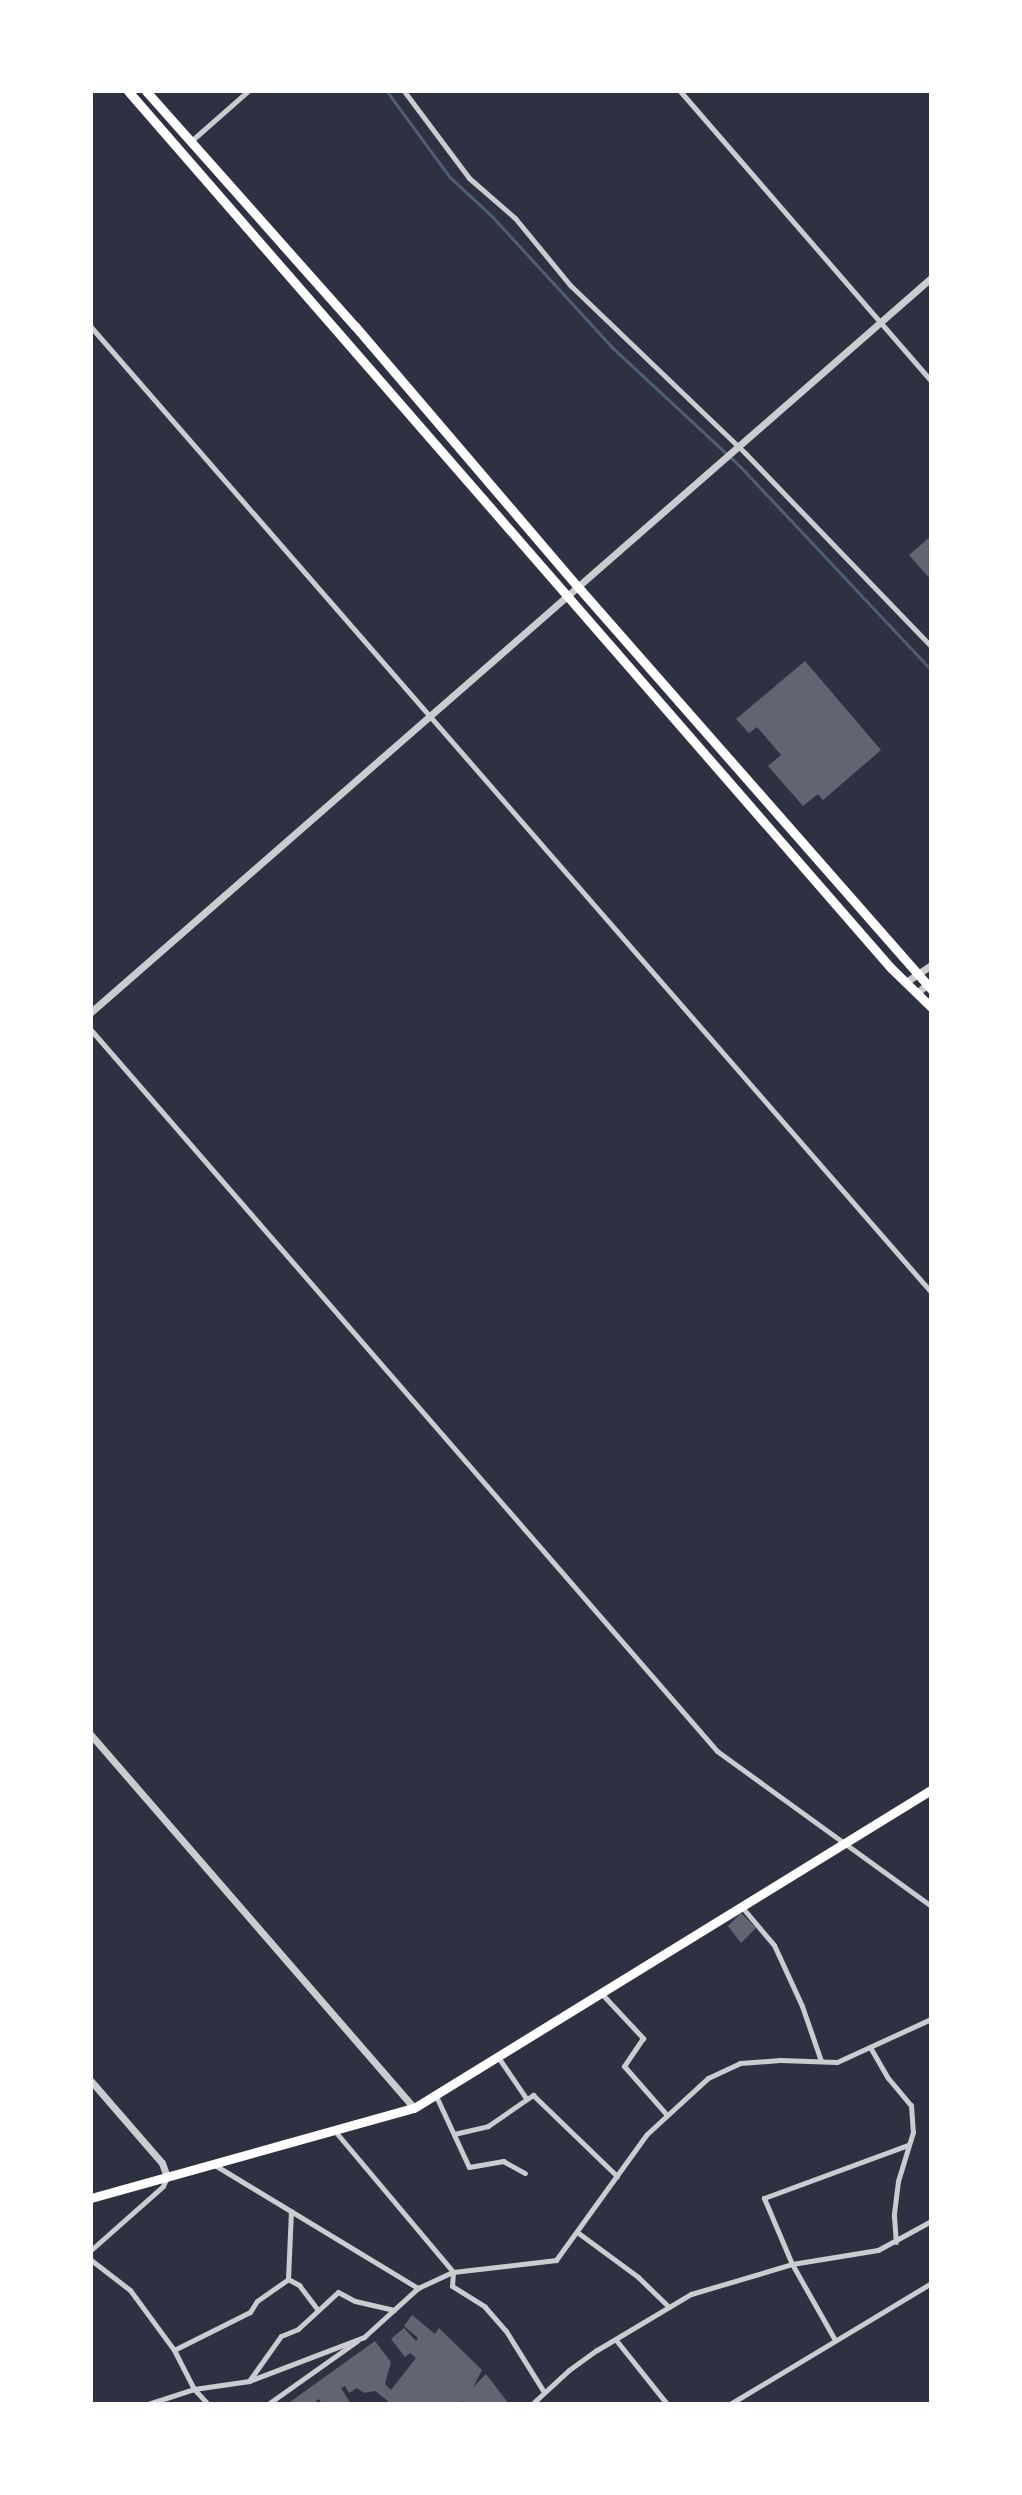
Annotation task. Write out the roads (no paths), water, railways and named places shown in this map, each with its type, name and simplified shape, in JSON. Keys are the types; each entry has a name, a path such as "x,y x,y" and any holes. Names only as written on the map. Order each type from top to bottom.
{"main road":[{"path":"128,91 568,597 906,982 931,1007"},
{"path":"146,91 355,326 579,588 917,974 930,985"},
{"path":"91,2198 414,2108 931,1790"}],"street":[{"path":"190,142 248,91"},
{"path":"404,91 469,178 515,218 570,285 738,446 931,646"},
{"path":"680,91 931,381"},
{"path":"91,1012 931,278"},
{"path":"91,327 931,1292"},
{"path":"906,982 931,965"},
{"path":"917,993 930,985"},
{"path":"91,1030 706,1740 749,1775 931,1906"},
{"path":"91,1735 414,2108"},
{"path":"741,1906 774,1945 802,2006 821,2062"},
{"path":"601,1993 643,2038 624,2066 667,2115"},
{"path":"268,2404 364,2337 418,2288 453,2272 556,2260 647,2134 708,2078 740,2063 836,2062 931,2019"},
{"path":"870,2047 888,2078 911,2105 913,2132 895,2205 896,2242"},
{"path":"498,2057 526,2098"},
{"path":"91,2081 162,2163 167,2177 163,2186 91,2250"},
{"path":"454,2134 488,2126 533,2095 617,2176"},
{"path":"436,2096 469,2167 503,2161 525,2173"},
{"path":"334,2129 453,2272 452,2286 485,2307 506,2331 544,2392"},
{"path":"835,2340 792,2264 764,2199 908,2145"},
{"path":"213,2164 418,2288"},
{"path":"288,2279 290,2211"},
{"path":"533,2404 569,2370 691,2294 792,2264 878,2250 931,2221"},
{"path":"577,2232 638,2277 669,2307"},
{"path":"91,2260 130,2291 174,2350 194,2389 208,2404"},
{"path":"288,2279 299,2285 318,2310"},
{"path":"174,2350 250,2312 257,2301 288,2279"},
{"path":"730,2404 931,2283"},
{"path":"249,2381 281,2336 298,2329 338,2292 355,2301 394,2310"},
{"path":"148,2404 194,2389 249,2381 364,2337"},
{"path":"616,2340 667,2404"}],"waterway":[{"path":"387,91 450,177 493,217 612,347 741,467 931,669"}]}
